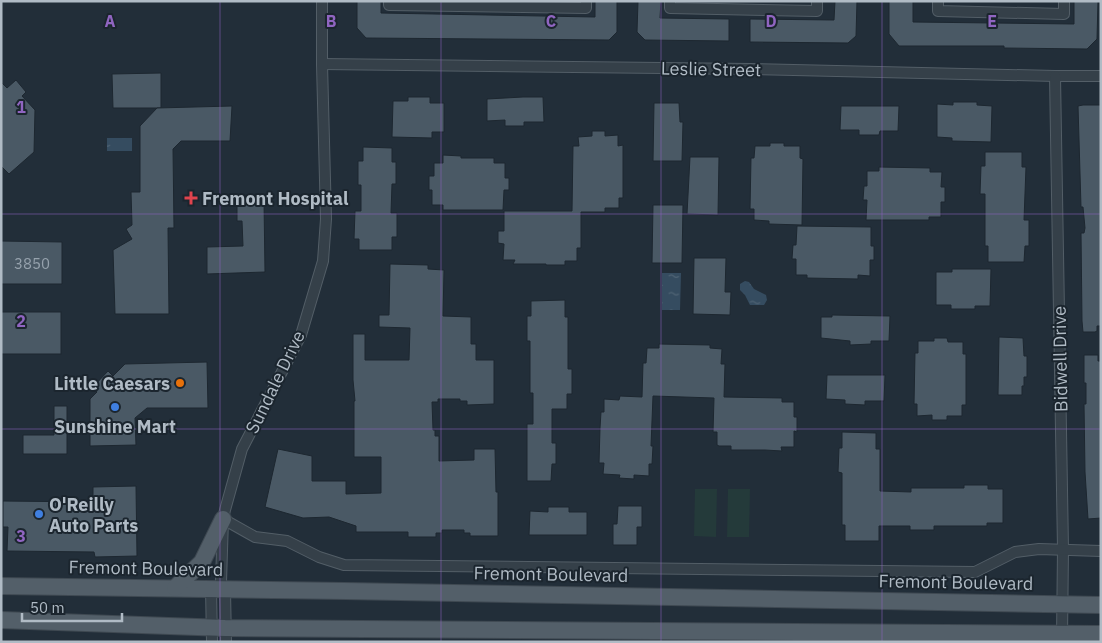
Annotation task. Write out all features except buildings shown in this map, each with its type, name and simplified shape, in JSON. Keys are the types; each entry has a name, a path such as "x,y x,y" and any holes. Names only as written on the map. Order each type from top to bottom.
{"main road":[{"path":"175,588 202,562 223,519"},
{"name":"Fremont Boulevard","path":"1,586 219,587 1101,605"},
{"path":"1,620 219,635 1062,637 1101,634"}],"street":[{"name":"Sundale Drive","path":"219,635 219,587 223,519 242,449 301,335 323,261 326,219 322,1"},
{"path":"389,1 389,5 586,8 586,1"},
{"path":"670,1 670,8 816,11 817,1"},
{"path":"938,1 938,11 1064,14 1064,1"},
{"name":"Leslie Street","path":"322,64 750,69 1101,76"},
{"name":"Bidwell Drive","path":"1055,76 1063,549 1062,637"},
{"name":"Fremont Boulevard","path":"223,519 255,537 287,541 319,557 344,565 975,572 1015,552 1039,549 1101,551"}],"green space":[{"path":"695,489 717,489 716,537 694,536"},
{"path":"728,489 750,489 749,537 727,537"}],"water":[{"path":"107,138 132,138 132,151 107,151"},
{"path":"662,273 681,273 680,310 662,310"},
{"path":"745,281 749,282 754,289 766,295 767,300 764,305 750,305 740,290 740,284"}],"place":[{"name":"Fremont Hospital","path":"191,198"},
{"name":"Little Caesars","path":"180,383"},
{"name":"Sunshine Mart","path":"115,407"},
{"name":"O'Reilly Auto Parts","path":"39,514"}]}
